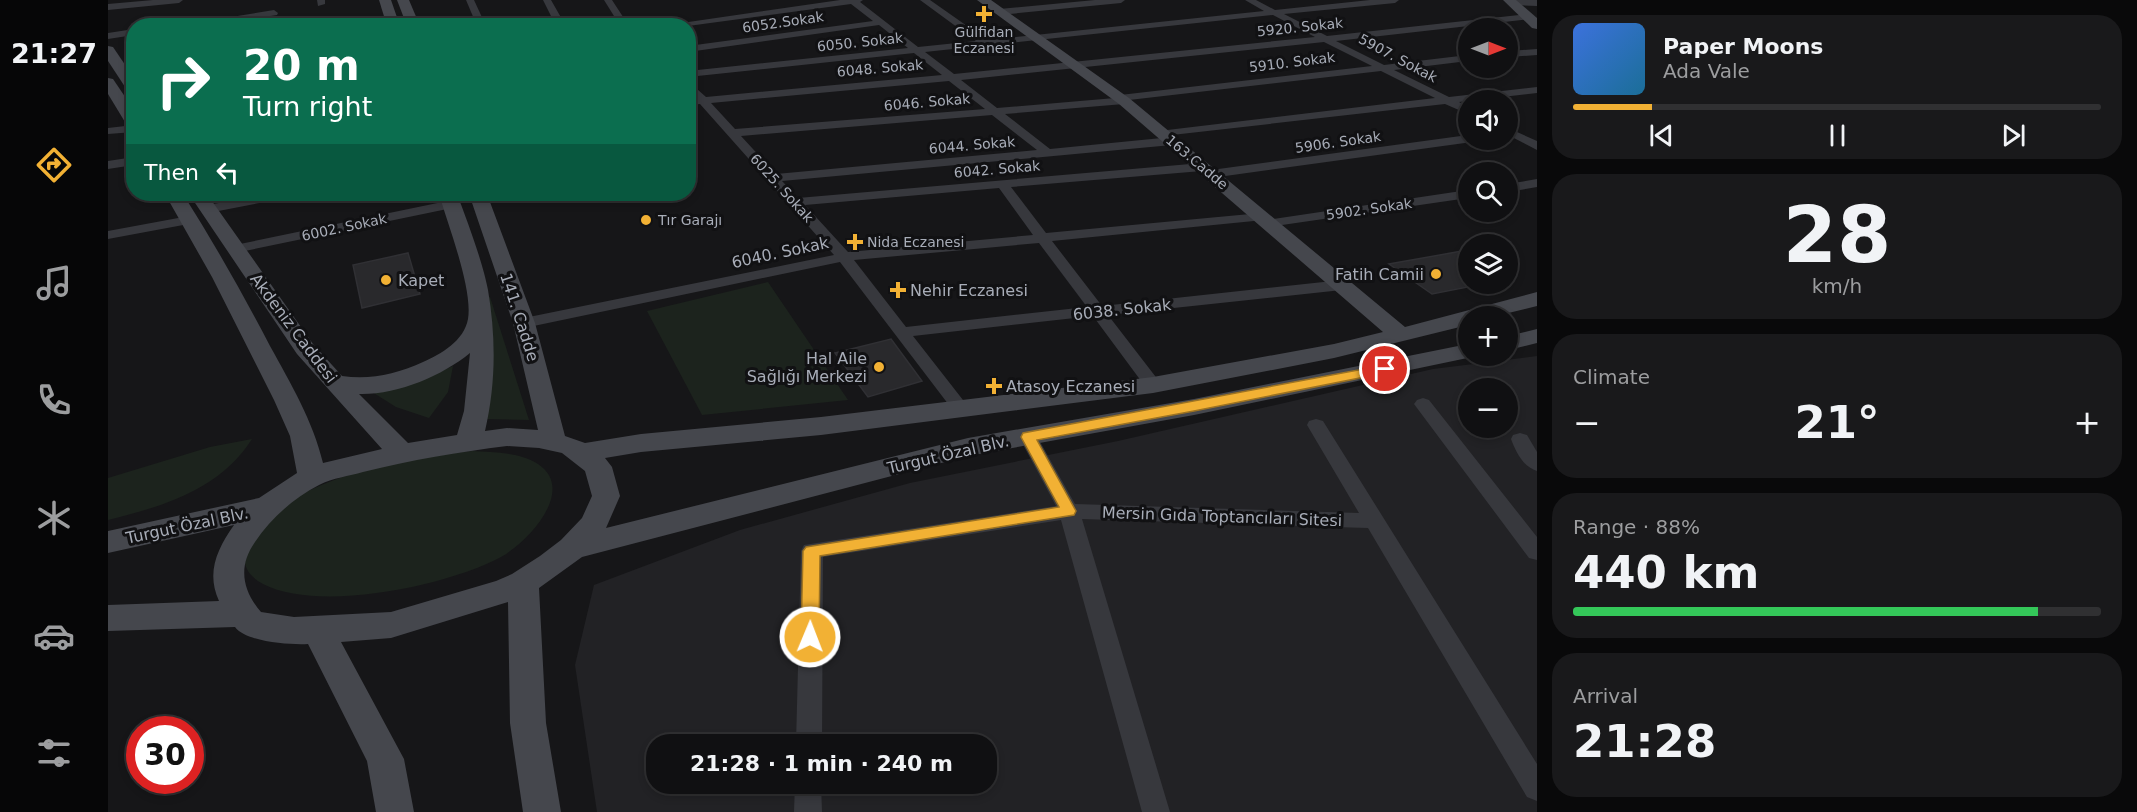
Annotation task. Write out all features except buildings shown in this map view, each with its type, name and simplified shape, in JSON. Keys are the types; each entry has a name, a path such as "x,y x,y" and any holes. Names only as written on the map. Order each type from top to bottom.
{"main road":[{"path":"391,18 385,1 401,0 410,18"},
{"name":"163.Cadde","path":"983,0 1122,99 1402,336"},
{"path":"1511,1 1533,21"},
{"path":"108,50 126,69"},
{"path":"110,88 126,113"},
{"name":"141. Cadde","path":"451,201 477,288 483,364 477,411 469,441"},
{"name":"141. Cadde","path":"480,201 567,448"},
{"name":"Akdeniz Caddesi","path":"198,207 236,249 305,349 333,382 401,453"},
{"name":"Akdeniz Caddesi","path":"198,207 303,436 312,477"},
{"path":"477,288 508,278"},
{"path":"1511,306 1537,299"},
{"path":"567,448 598,467 606,496 594,524 572,548 523,583 504,591 391,625 294,631 251,624 234,604 227,580 233,550 266,507 312,477 401,453 507,437 567,448 763,432 1153,385 1402,336 1458,320"},
{"path":"333,382 367,386 393,381 436,365 460,351 471,339 478,321"},
{"path":"1518,341 1537,336"},
{"name":"Turgut Özal Blv.","path":"572,548 968,447 1194,407 1458,353"},
{"name":"Turgut Özal Blv.","path":"108,542 266,507"},
{"path":"523,583 528,723 542,812"},
{"path":"108,618 242,614"},
{"path":"318,630 385,759 395,812"}],"street":[{"path":"108,8 179,0"},
{"path":"273,18 275,0"},
{"path":"470,0 478,18"},
{"path":"547,0 557,18"},
{"path":"608,0 619,18"},
{"path":"853,0 1048,153"},
{"path":"696,22 859,0"},
{"path":"924,0 984,42"},
{"path":"999,12 1081,2 1121,0"},
{"name":"5907. Sokak","path":"1249,0 1458,106"},
{"name":"6050. Sokak","path":"696,73 1395,0"},
{"path":"1511,1 1537,3"},
{"path":"230,18 274,13"},
{"name":"5920. Sokak","path":"1075,66 1326,38 1533,21"},
{"name":"6052.Sokak","path":"696,48 882,22"},
{"path":"108,36 126,33"},
{"path":"1518,53 1537,52"},
{"name":"5910. Sokak","path":"1122,99 1458,59"},
{"name":"6048. Sokak","path":"696,101 1075,66"},
{"name":"6044. Sokak","path":"773,178 1048,153 1444,100 1537,90"},
{"name":"6046. Sokak","path":"733,133 1122,99"},
{"name":"6025. Sokak","path":"696,101 733,133 844,257 961,409"},
{"path":"108,131 126,128"},
{"path":"1518,132 1537,130"},
{"path":"1518,137 1537,146"},
{"name":"5906. Sokak","path":"1207,171 1458,140"},
{"path":"108,165 126,162"},
{"name":"6042. Sokak","path":"795,202 1002,184 1207,171"},
{"path":"1518,186 1537,183"},
{"path":"1002,184 1153,385"},
{"name":"5902. Sokak","path":"1265,220 1458,195"},
{"path":"108,235 198,207 238,201"},
{"name":"6002. Sokak","path":"236,249 441,201"},
{"name":"6040. Sokak","path":"524,323 844,257 1265,220"},
{"name":"6038. Sokak","path":"901,332 1342,285"},
{"path":"1423,404 1537,552"},
{"name":"Mersin Gıda Toptancıları Sitesi","path":"1316,425 1537,788"},
{"path":"1028,437 1069,511 1156,812"},
{"path":"1520,439 1526,452 1537,464"},
{"name":"Mersin Gıda Toptancıları Sitesi","path":"809,734 812,551 1069,511 1376,521"},
{"path":"808,794 808,812"}],"shaded area":[{"path":"768,282 848,400 702,415 647,311"},
{"path":"490,297 529,420 484,419 482,298"},
{"path":"1537,356 1537,812 597,812 575,665 594,585 740,530 910,483 1118,441 1433,369 1458,366 1518,366 1518,358"},
{"path":"453,366 448,392 429,418 396,407 369,390 416,382"},
{"path":"252,439 239,457 207,483 169,502 108,520 108,478 210,447"},
{"path":"472,451 506,453 523,457 538,464 549,475 552,487 551,501 544,515 524,540 501,557 449,578 417,586 349,596 316,596 287,592 263,584 248,571 244,557 245,550 253,536 270,516 294,499 321,485 384,465"}],"place":[{"name":"Gülfidan Eczanesi","path":"984,14"},
{"name":"Tır Garajı","path":"646,220"},
{"name":"Nida Eczanesi","path":"855,242"},
{"name":"Fatih Camii","path":"1436,274"},
{"name":"Kapet","path":"386,280"},
{"name":"Nehir Eczanesi","path":"898,290"},
{"name":"Hal Aile Sağlığı Merkezi","path":"879,367"},
{"name":"Atasoy Eczanesi","path":"994,386"}],"route":[{"path":"810,637 812,551 1069,511 1028,437 1385,369"}]}
